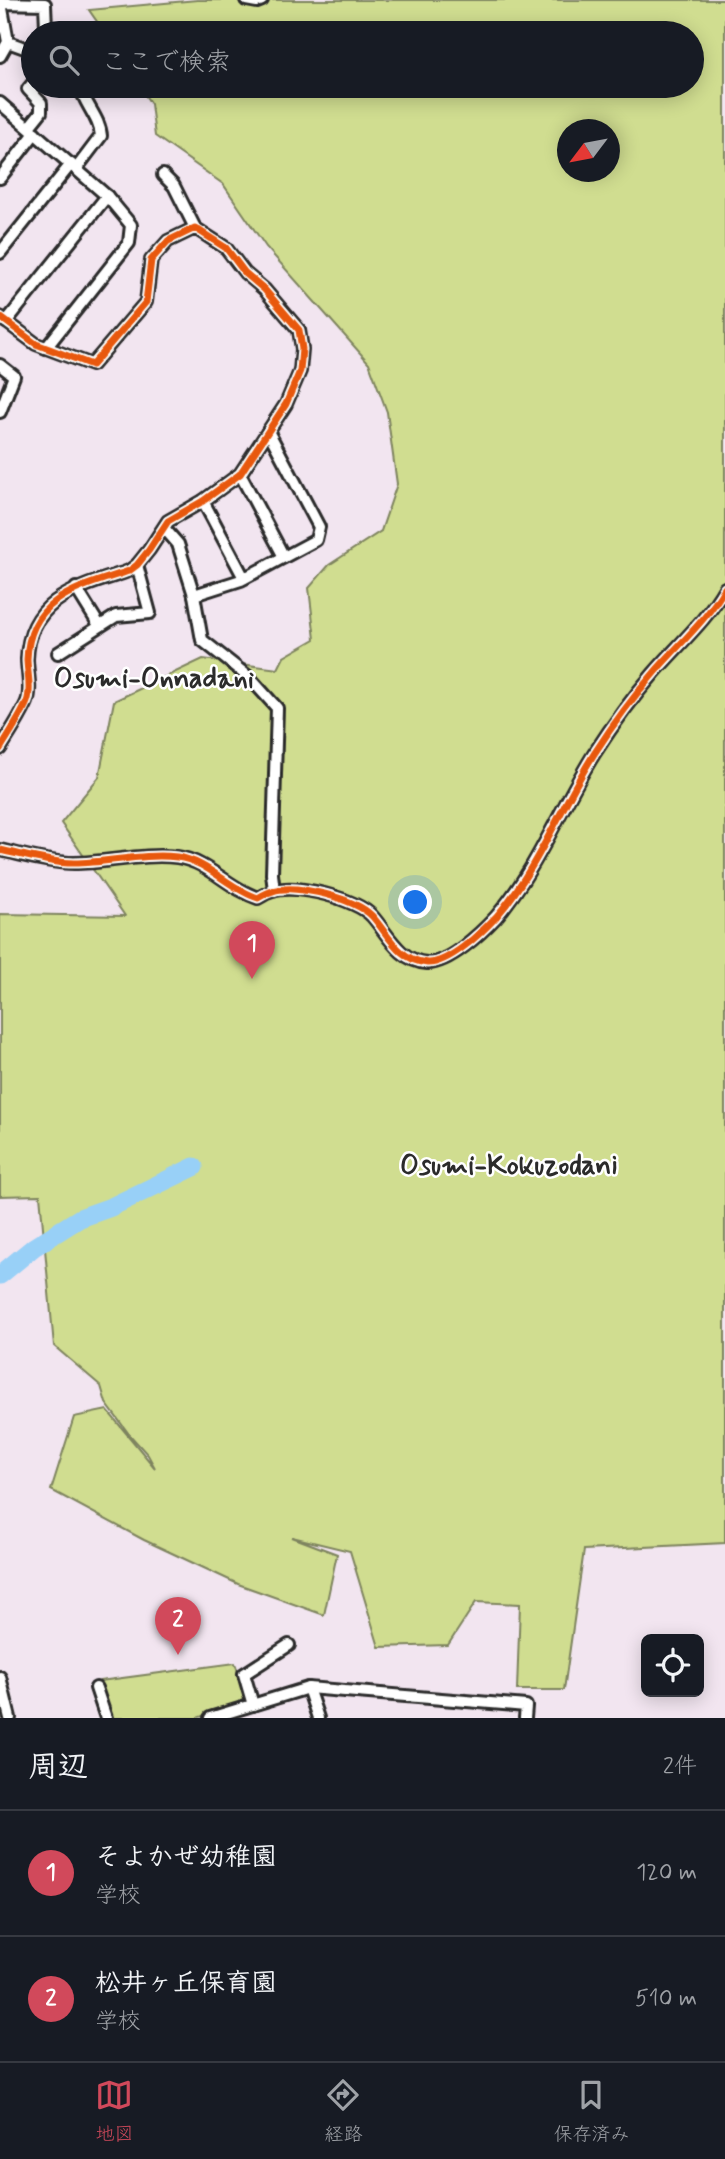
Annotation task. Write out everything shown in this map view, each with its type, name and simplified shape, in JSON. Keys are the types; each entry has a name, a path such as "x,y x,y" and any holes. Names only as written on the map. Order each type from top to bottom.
{"street":[{"path":"246,0 262,0"},
{"path":"0,56 8,42 1,3 45,4 46,21"},
{"path":"8,42 21,47"},
{"path":"0,178 41,112 41,103 36,98"},
{"path":"0,253 101,136 100,128 83,98"},
{"path":"1,106 107,196 131,225 129,243 46,348"},
{"path":"0,749 28,700 27,657 35,624 53,602 76,588 129,571 137,565 168,521 203,501 240,474 286,404 300,371 302,349 299,330 264,289 245,273 226,248 195,228 174,186 163,175"},
{"path":"107,196 3,319 36,344 92,365 145,302 151,260 168,241 195,228"},
{"path":"0,365 14,376 0,412"},
{"path":"194,596 244,578 316,540 319,527 268,431"},
{"path":"240,474 284,557"},
{"path":"203,501 244,578"},
{"path":"164,528 178,544 194,596 202,639 250,678 277,708 272,874 274,890"},
{"path":"58,653 116,616 150,613 137,565"},
{"path":"76,588 99,625"},
{"path":"0,850 62,863 180,857 208,868 258,898 274,890 304,890 355,903 372,915 394,947 427,963 443,959 473,940 517,891 595,753 652,675 715,606 725,588"},
{"path":"253,1705 244,1674 289,1645"},
{"path":"0,1677 4,1705 10,1718"},
{"path":"96,1688 106,1718"},
{"path":"308,1688 318,1718"},
{"path":"210,1718 308,1688 526,1706 526,1718"}],"green space":[{"path":"197,0 725,0 725,1543 584,1550 564,1690 517,1690 520,1604 476,1602 448,1645 379,1647 350,1551 292,1537 337,1554 324,1615 238,1584 144,1540 51,1490 74,1417 107,1410 155,1468 148,1455 106,1403 101,1386 54,1346 40,1195 0,1196 0,914 125,916 61,823 99,777 114,701 203,659 278,669 284,657 315,639 309,588 329,565 381,531 397,484 387,412 369,363 266,247 223,184 155,136 151,104 147,98 704,98 704,21 97,21 89,10"},
{"path":"235,1663 247,1697 244,1702 197,1718 110,1718 99,1683 100,1681"}],"waterway":[{"path":"0,1275 34,1247 80,1218 111,1207 194,1167"}],"cycle path":[{"path":"0,317 36,344 92,365 146,302 151,260 168,241 195,228 226,248 245,273 264,289 299,330 302,349 300,371 286,404 240,474 203,501 168,521 149,550 129,571 93,583 61,598 47,608 37,621 30,638 27,659 27,702 0,749"},
{"path":"0,850 65,863 151,856 177,857 209,869 247,894 258,898 283,889 325,894 364,910 372,916 395,946 409,957 427,963 436,962 455,953 474,938 511,898 608,733 646,682 710,611 725,588"}],"place":[{"name":"そよかぜ幼稚園","path":"252,979"},
{"name":"松井ヶ丘保育園","path":"178,1655"}],"district":[{"name":"Osumi-Onnadani","path":"154,679"},
{"name":"Osumi-Kokuzodani","path":"509,1166"}]}
